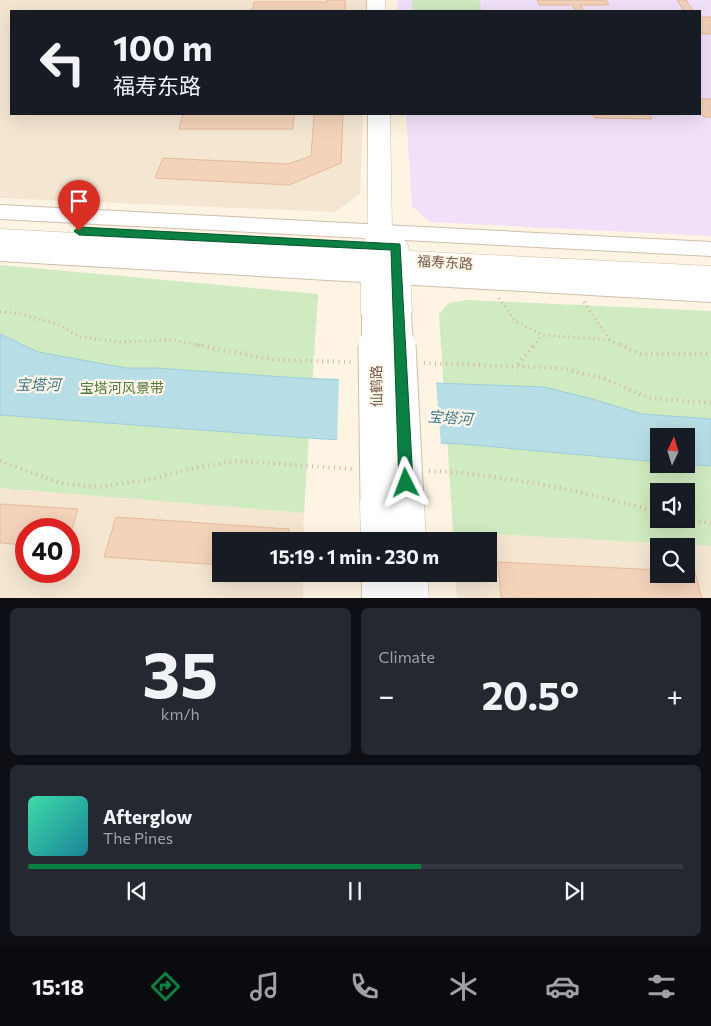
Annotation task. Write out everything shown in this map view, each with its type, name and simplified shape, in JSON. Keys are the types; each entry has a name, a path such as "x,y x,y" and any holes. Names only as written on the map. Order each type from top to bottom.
{"main road":[{"name":"仙鹤路","path":"379,115 392,501 382,532"},
{"name":"福寿东路","path":"0,227 385,256 711,277"},
{"name":"福寿东路","path":"0,239 385,256 711,263"},
{"name":"仙鹤路","path":"392,501 404,532"},
{"path":"380,582 381,598"},
{"path":"409,582 410,598"}],"street":[{"path":"0,212 385,256 487,281 711,294"},
{"path":"0,254 385,256 711,249"}],"path":[{"path":"487,281 515,321 542,335 610,340 641,354 711,354"},
{"path":"574,287 610,340"},
{"path":"0,312 22,314 57,324 80,337 122,342 173,340 275,360 356,362"},
{"path":"518,365 542,335"},
{"path":"423,363 560,368 605,379 649,398 711,403"},
{"path":"0,461 58,483 100,487 148,480 189,469 237,461 359,469"},
{"path":"424,471 462,471 586,492 650,510"},
{"path":"695,521 711,523"}],"shaded area":[{"path":"0,0 366,0 366,10 10,10 10,115 363,115 360,194 335,212 0,198"},
{"path":"397,0 711,0 711,236 430,222 412,206 406,115 701,115 701,10 398,10"},
{"path":"0,488 304,513 303,532 212,532 212,582 303,582 303,598 0,598"},
{"path":"497,534 650,543 650,583 695,583 695,545 711,546 711,598 457,598 456,582 497,582"}],"green space":[{"path":"412,0 479,0 482,10 413,10"},
{"name":"宝塔河风景带","path":"0,265 318,294 304,513 0,488"},
{"path":"468,300 711,311 711,546 695,545 695,538 650,538 650,543 497,534 497,532 453,532 439,314 449,303"}],"water":[{"name":"宝塔河","path":"0,334 38,352 126,368 156,368 298,378 544,387 642,414 711,419 711,466 695,465 695,428 650,428 650,461 462,444 322,439 0,415"}],"pier":[{"path":"339,377 436,382 441,446 337,442"}],"building":[{"path":"327,0 345,0 345,10 252,10 254,2 327,2"},
{"path":"537,0 606,0 609,5 581,5 583,10 575,10 573,5 539,5"},
{"path":"677,0 686,0 692,10 683,10"},
{"path":"701,17 711,17 711,34 701,34"},
{"path":"701,99 711,99 711,117 704,117 701,112"},
{"path":"183,115 294,115 293,129 179,129"},
{"path":"314,115 343,115 341,163 289,185 155,178 163,158 288,164 311,156"},
{"path":"592,115 650,115 652,119 595,118"},
{"path":"0,504 78,509 75,518 15,518 15,544 0,543"},
{"path":"116,517 289,529 288,532 212,532 212,564 104,557"},
{"path":"498,562 650,570 650,583 695,583 695,572 702,598 501,598"}],"route":[{"path":"79,231 396,247 406,483"}]}
